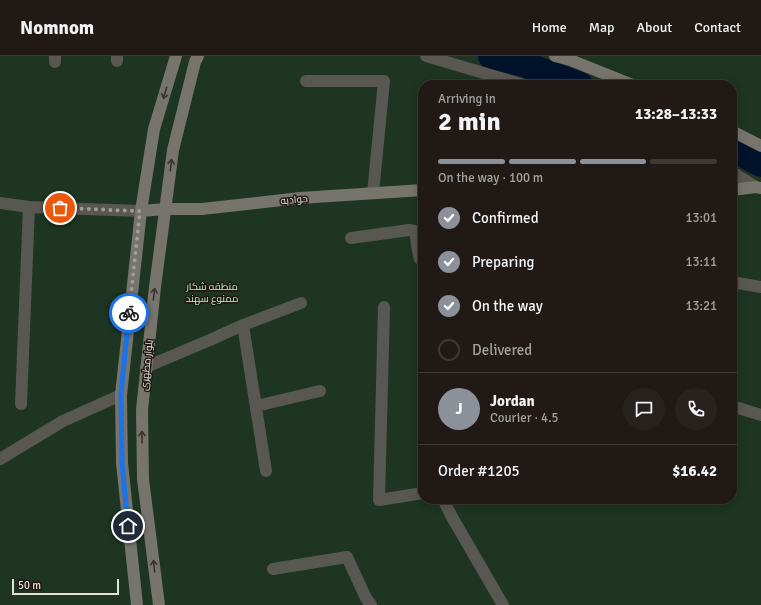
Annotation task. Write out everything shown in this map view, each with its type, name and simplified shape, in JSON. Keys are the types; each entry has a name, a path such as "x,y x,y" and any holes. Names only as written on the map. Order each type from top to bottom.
{"main road":[{"path":"137,605 122,463 121,394 140,211 154,129 176,56"},
{"name":"بلوار مطهری","path":"159,605 143,479 142,410 155,287 173,150 195,62 198,56"},
{"path":"555,56 570,60 620,80"},
{"path":"737,134 761,146"},
{"path":"737,190 758,188"},
{"name":"جوادیه","path":"140,211 202,208 300,198 418,190"}],"street":[{"path":"426,56 505,80"},
{"path":"306,81 384,81 373,193"},
{"path":"737,175 758,188"},
{"path":"0,203 29,207 140,211"},
{"path":"22,404 29,207"},
{"path":"351,238 409,230 415,231 418,254"},
{"path":"737,283 761,287"},
{"path":"146,367 243,325 301,303"},
{"path":"384,306 379,500 418,494"},
{"path":"243,325 266,471"},
{"path":"256,406 320,391"},
{"path":"0,459 63,420 121,394"},
{"path":"737,408 761,415"},
{"path":"446,504 503,605"},
{"path":"273,569 346,557 366,598 371,605"}],"green space":[{"name":"منطقه شکار ممنوع سهند","path":"0,56 761,56 761,605 0,605"}],"waterway":[{"path":"491,56 524,64 567,80"},
{"path":"737,152 761,164"}],"way so far":[{"path":"60,208 140,211 129,313"}],"route":[{"path":"128,526 122,463 121,394 129,313"}]}
